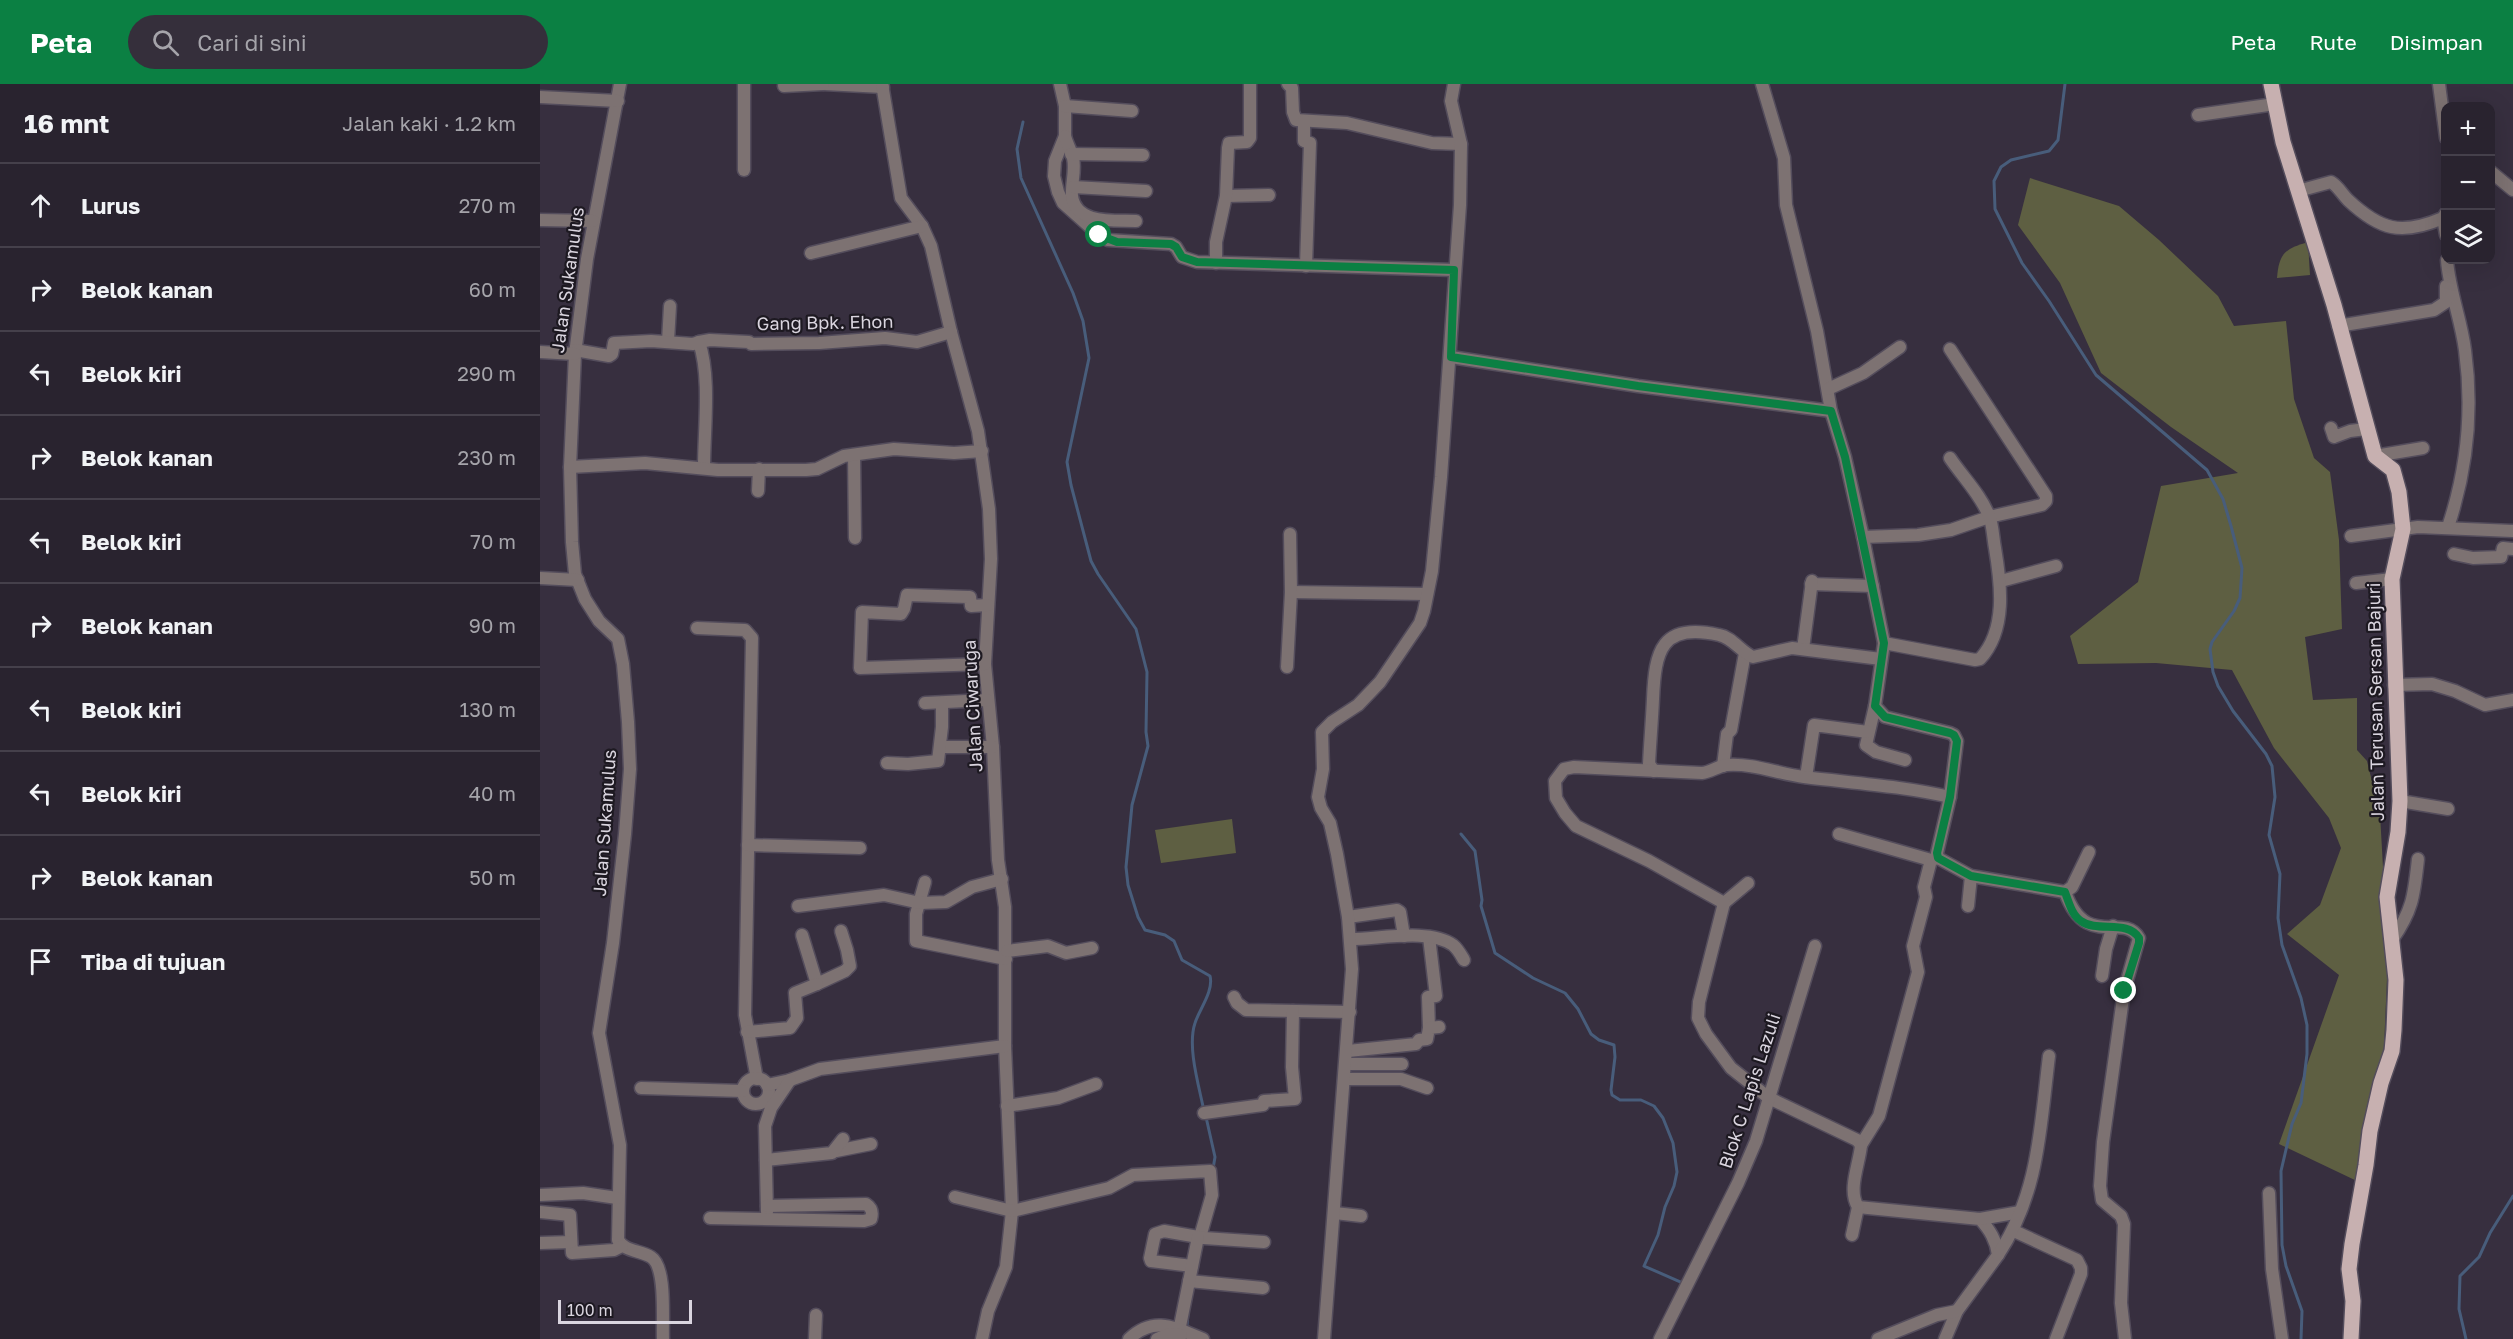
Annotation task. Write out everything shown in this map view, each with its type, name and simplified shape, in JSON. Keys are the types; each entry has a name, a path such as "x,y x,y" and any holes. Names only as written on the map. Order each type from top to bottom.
{"main road":[{"name":"Jalan Terusan Sersan Bajuri","path":"2271,84 2283,142 2366,429 2375,456 2393,470 2399,492 2403,530 2392,579 2394,685 2400,801 2398,832 2387,897 2396,980 2394,1030 2392,1051 2381,1083 2370,1131 2352,1244 2349,1269 2353,1301 2351,1339"}],"street":[{"name":"Jalan Sukamulus","path":"620,84 593,221 575,352 570,467 572,542 578,580 585,599 599,621 618,639 623,664 628,722 630,769 625,834 613,943 599,1032 620,1145 617,1198 618,1240 621,1246"},
{"path":"744,84 744,170"},
{"path":"784,86 823,84 882,86"},
{"path":"1060,84 1065,106 1065,136 1073,158 1075,203 1086,217 1136,221"},
{"path":"1216,263 1216,242 1226,196 1230,143 1246,142 1250,138 1250,84"},
{"path":"1324,1339 1348,1051 1351,939 1330,823 1321,808 1318,797 1323,769 1322,732 1332,722 1358,705 1390,668 1422,618 1432,572 1451,357 1454,270 1460,206 1461,144 1451,101 1454,84"},
{"path":"1761,84 1785,165 1786,205 1817,331 1831,411 1845,457 1884,643 1875,706 1866,745 1871,750 1905,760"},
{"path":"2439,84 2441,102"},
{"path":"1294,85 1295,117 1304,121 1347,123 1432,143 1461,144"},
{"name":"Jalan Ciwaruga","path":"882,86 901,198 922,226 932,246 951,332 982,451 989,508 991,559 985,664 993,747 998,860 1005,907 1005,1046 1012,1211 1006,1267 988,1311 981,1339"},
{"path":"540,97 618,101"},
{"path":"2198,115 2275,104"},
{"path":"1065,106 1132,111"},
{"path":"1304,121 1304,141 1310,143 1306,266"},
{"path":"1065,136 1055,161 1054,176 1058,192 1070,210 1099,235 1117,242 1171,244 1187,260 1216,263 1454,270"},
{"path":"1071,154 1143,155"},
{"path":"2495,175 2513,190"},
{"path":"2298,191 2331,183 2371,219 2394,228 2414,228 2441,216"},
{"path":"1073,187 1146,191"},
{"path":"1226,196 1269,195"},
{"path":"540,219 593,221"},
{"path":"811,254 922,226"},
{"path":"2448,264 2462,328 2468,382 2465,455 2459,491 2448,526"},
{"path":"2338,326 2443,306 2447,297 2446,284 2449,276"},
{"path":"668,341 670,306"},
{"name":"Gang Bpk. Ehon","path":"575,352 609,356 612,354 614,343 668,341 693,344 710,340 751,344 819,343 885,338 916,342 951,332"},
{"path":"699,342 704,357 705,380 704,467"},
{"path":"1828,389 1863,373 1900,347"},
{"path":"1863,537 1918,535 1952,530 1989,517 2042,505 2046,499 1950,349"},
{"path":"540,352 575,352"},
{"path":"1451,357 1638,386 1831,411"},
{"path":"2331,428 2334,437 2350,431 2366,429"},
{"path":"2375,456 2423,447"},
{"path":"570,467 645,463 718,470 817,469 844,456 894,448 954,453 982,451"},
{"path":"854,455 855,538"},
{"path":"1884,643 1980,659 1992,639 2000,610 2001,581 1989,517 1950,458"},
{"path":"758,490 759,469"},
{"path":"2351,536 2411,527 2448,526 2513,531"},
{"path":"1287,667 1291,592 1290,534"},
{"path":"2454,554 2473,558 2501,557 2504,548 2513,549"},
{"path":"2001,581 2055,567"},
{"path":"540,578 578,580"},
{"path":"2356,583 2392,579"},
{"path":"1803,649 1811,583 1873,586"},
{"path":"1291,592 1427,594"},
{"path":"985,664 860,668 860,636 862,612 901,614 907,595 970,597 971,606 988,605"},
{"path":"697,628 745,630 752,638 745,950 747,1032 762,1082 769,1093 761,1103 749,1102 743,1091"},
{"path":"1654,771 1648,764 1654,670 1657,659 1670,638 1690,631 1721,635 1753,657 1788,648 1881,659"},
{"path":"1723,766 1727,734 1731,730 1745,653"},
{"path":"2394,685 2432,684 2455,691 2485,705 2513,700"},
{"path":"925,703 987,700"},
{"path":"887,763 908,764 938,761 941,747 942,703"},
{"path":"1852,1235 1858,1207 1854,1193 1862,1145 1879,1116 1918,972 1913,946 1926,897 1924,887 1937,853 1950,797 1957,753 1956,738 1950,733 1885,717 1875,706"},
{"path":"1806,777 1814,725 1868,732"},
{"path":"941,747 993,747"},
{"path":"1724,903 1649,861 1575,826 1556,798 1555,781 1564,769 1574,767 1701,773 1723,766 1749,767 1806,777 1855,781 1950,797"},
{"path":"2400,801 2448,809"},
{"path":"1839,834 1934,859 1971,876 2065,892"},
{"path":"748,845 860,848"},
{"path":"2065,892 2072,886 2089,852"},
{"path":"2392,940 2409,913 2413,901 2418,859"},
{"path":"1968,906 1971,876"},
{"path":"798,906 884,895 920,903 946,902 972,887 1002,879"},
{"path":"925,882 916,914 915,941 1006,955 1048,946 1065,953 1092,948"},
{"path":"1748,883 1724,903 1699,1002 1698,1018 1706,1034 1731,1068 1769,1098 1857,1140 1862,1145"},
{"path":"2065,892 2074,913 2082,922 2133,931 2139,938 2124,991 2106,1120 2100,1186 2102,1200 2121,1216 2124,1224 2121,1303 2125,1339"},
{"path":"1348,917 1397,910 1400,912 1404,936"},
{"path":"2102,976 2106,949 2113,926"},
{"path":"747,1032 790,1028 797,1018 795,993 845,971 850,966 848,950 841,931"},
{"path":"802,935 817,984"},
{"path":"1351,939 1429,937 1455,946 1464,960"},
{"path":"1348,1051 1416,1044 1419,1040 1427,1039 1434,1028 1428,997 1436,996 1429,937"},
{"name":"Blok C Lapis Lazuli","path":"1660,1339 1738,1183 1756,1141 1815,946"},
{"path":"1234,997 1237,1003 1246,1010 1350,1012"},
{"path":"1204,1113 1263,1105 1264,1101 1276,1099 1295,1099 1292,1066 1293,1011"},
{"path":"743,1091 749,1081 790,1080 820,1069 849,1064 913,1059 1005,1046"},
{"path":"1944,1339 1958,1311 2014,1231 2031,1188 2049,1056"},
{"path":"1346,1064 1402,1064"},
{"path":"1346,1079 1401,1079 1427,1088"},
{"path":"767,1219 764,1136 766,1119 790,1080"},
{"path":"1008,1106 1058,1098 1096,1084"},
{"path":"641,1088 743,1091"},
{"path":"836,1151 843,1139"},
{"path":"766,1160 832,1153 871,1144"},
{"path":"955,1197 1012,1211 1109,1188 1133,1175 1210,1171 1212,1195 1189,1281 1185,1332"},
{"path":"540,1195 583,1193 617,1198"},
{"path":"2269,1193 2272,1269 2282,1339"},
{"path":"710,1218 864,1221 871,1219 872,1215 870,1207 866,1204 767,1206"},
{"path":"1858,1207 1980,1219 2020,1212"},
{"path":"540,1212 570,1215 572,1253 614,1250 621,1246 649,1256 658,1266 661,1280 663,1339"},
{"path":"1335,1213 1361,1216"},
{"path":"1980,1219 1996,1243 1998,1255"},
{"path":"1192,1266 1151,1261 1154,1236 1164,1231 1199,1237 1263,1242"},
{"path":"2014,1231 2077,1260 2080,1264 2081,1274 2056,1339"},
{"path":"540,1243 571,1242"},
{"path":"1189,1281 1263,1288"},
{"path":"1878,1339 1937,1316 1958,1311"},
{"path":"815,1339 816,1315"},
{"path":"1129,1339 1140,1329 1151,1325 1160,1325 1203,1339"},
{"path":"1157,1339 1169,1334 1185,1332"}],"green space":[{"path":"2030,178 2119,206 2218,296 2234,326 2286,321 2294,399 2314,458 2330,472 2339,540 2342,629 2305,637 2313,700 2357,698 2357,750 2367,761 2380,814 2388,956 2384,1047 2359,1182 2279,1144 2339,975 2287,934 2320,905 2341,848 2329,818 2274,748 2232,670 2156,663 2078,664 2070,636 2138,582 2161,486 2238,473 2171,427 2101,373 2060,283 2018,225"},
{"path":"2308,242 2310,275 2277,278 2279,263 2285,253"},
{"path":"1232,819 1236,853 1161,863 1155,830"}],"waterway":[{"path":"2065,84 2058,140 2049,151 2011,160 2001,167 1994,181 1995,209 2022,263 2096,375 2207,470 2223,499 2231,526 2242,568 2240,598 2234,611 2212,642 2210,649 2213,672 2218,686 2233,711 2266,754 2272,766 2275,797 2269,835 2280,874 2278,918 2282,945 2301,998 2307,1025 2307,1054 2301,1103 2292,1124 2281,1171 2282,1245 2286,1266 2302,1311 2301,1339"},
{"path":"1023,122 1017,149 1021,178 1073,293 1083,321 1089,358 1067,462 1071,485 1091,561 1136,629 1147,672 1146,732 1148,746 1132,805 1126,867 1128,885 1138,917 1145,930 1165,935 1174,941 1182,960 1210,976 1210,988 1195,1023 1192,1043 1204,1111"},
{"path":"1461,834 1475,851 1481,906 1495,953 1533,978 1565,993 1578,1009 1591,1034 1599,1040 1614,1045 1612,1095 1620,1100 1641,1100 1654,1106 1663,1118 1673,1143 1677,1172 1658,1235 1644,1266 1683,1283"},
{"path":"1206,1117 1215,1157 1213,1169"},
{"path":"2466,1339 2459,1309 2460,1276 2479,1257 2490,1233 2513,1196"},
{"path":"1188,1314 1189,1328"}],"route":[{"path":"1099,235 1117,242 1171,244 1176,247 1182,257 1197,262 1454,270 1451,357 1638,386 1831,411 1845,457 1884,643 1875,706 1885,717 1950,733 1957,741 1950,797 1937,853 1938,858 1971,876 2065,892 2074,913 2087,925 2113,926 2136,933 2139,943 2124,991"}]}
